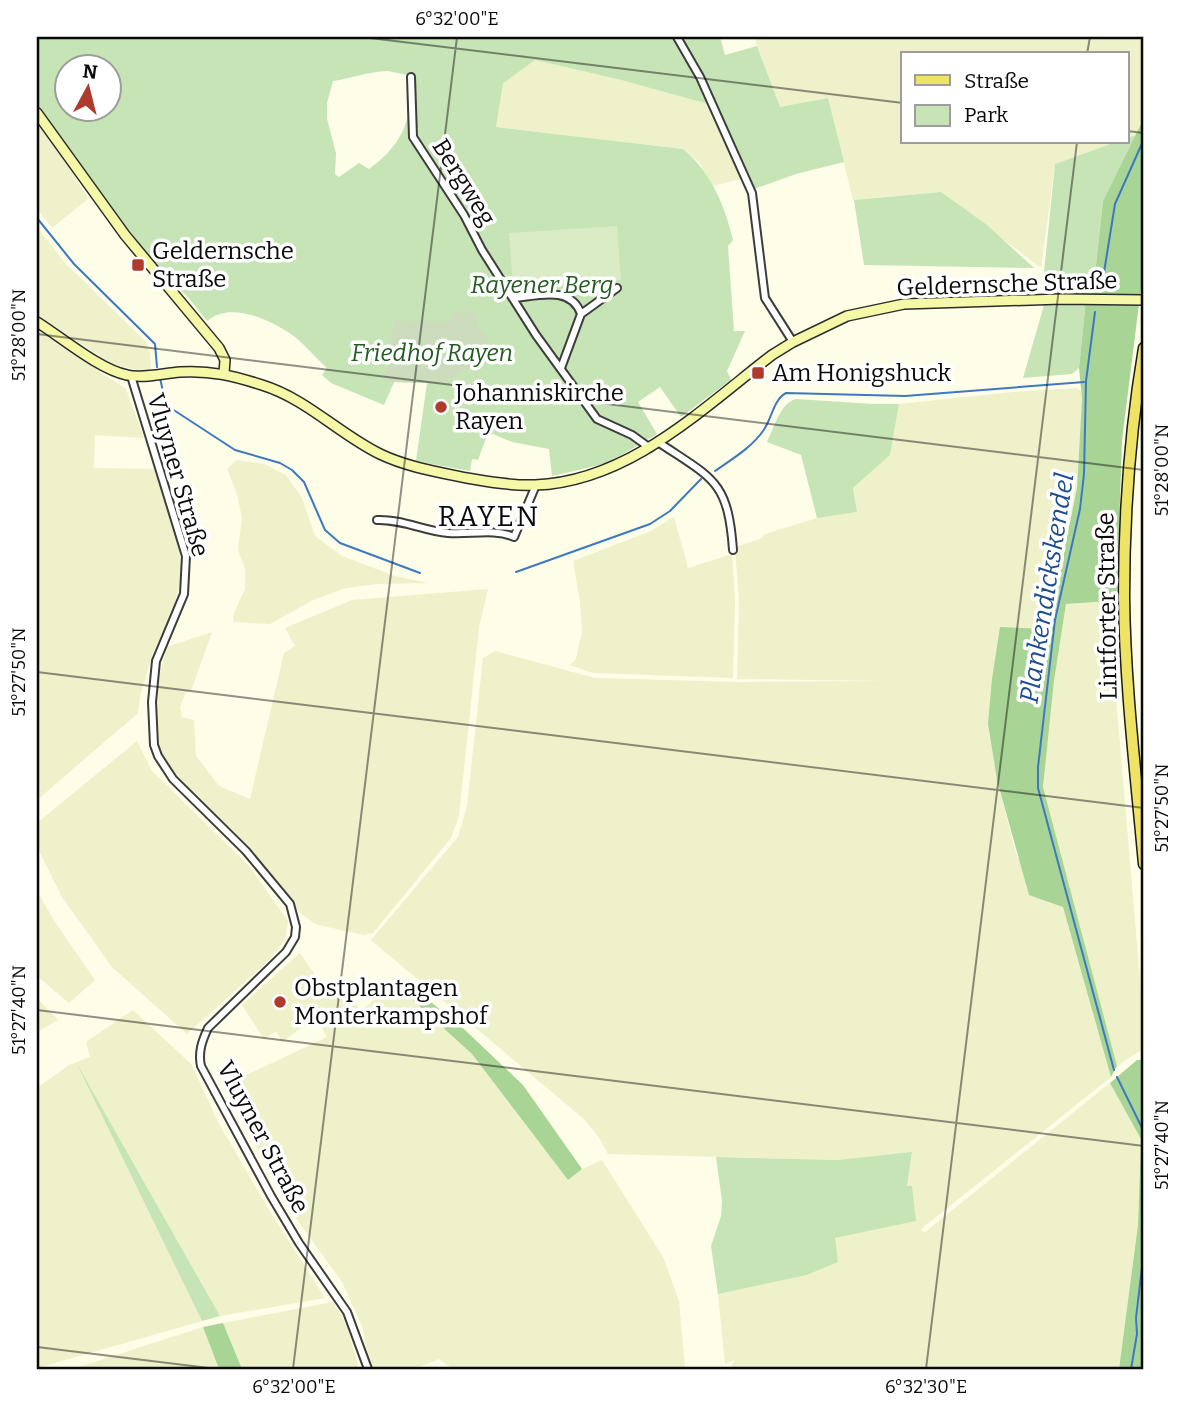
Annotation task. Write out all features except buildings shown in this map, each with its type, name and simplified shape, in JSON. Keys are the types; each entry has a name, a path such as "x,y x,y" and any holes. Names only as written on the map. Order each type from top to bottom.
{"main road":[{"path":"37,113 125,235 219,348 225,360 224,373"},
{"name":"Geldernsche Straße","path":"37,321 104,366 131,376 184,372 224,373 296,399 357,442 383,455 450,475 503,484 536,485 580,478 616,465 654,445 772,355 847,316 904,304 1061,299 1144,300"},
{"name":"Lintforter Straße","path":"1144,348 1126,502 1124,598 1129,696 1144,863"}],"street":[{"path":"677,37 700,77 746,178 755,204 765,299 793,342"},
{"name":"Bergweg","path":"411,77 413,137 464,215 482,250 536,335 597,419 654,445"},
{"path":"561,368 581,314 617,288"},
{"path":"514,298 560,293 568,296 581,314"},
{"name":"Vluyner Straße","path":"131,376 186,556 184,594 156,661 152,702 154,745 173,779 264,870 290,904 296,926 295,937 286,953 208,1028 199,1058 271,1196 299,1243 348,1312 368,1369"},
{"path":"654,445 715,482 728,507 733,550"},
{"path":"377,520 392,520 447,533 503,533 514,537 536,485"}],"green space":[{"name":"Rayener Berg","path":"37,37 720,37 725,55 757,46 780,107 828,98 844,162 796,174 754,189 742,179 745,178 712,105 535,60 503,83 496,127 683,149 693,158 716,190 730,227 733,240 728,246 734,331 745,331 727,371 731,380 681,417 660,387 638,402 657,434 608,463 552,476 549,449 512,442 493,434 486,438 478,460 472,459 470,471 416,461 427,383 394,382 384,405 331,383 322,375 327,368 295,337 264,319 228,312 207,321 187,296 170,282 46,129 37,111","holes":["388,71 412,76 408,117 398,140 381,160 369,169 359,163 339,177 335,174 336,153 327,119 327,103 333,81"]},
{"path":"754,37 1144,37 1144,118 1136,135 1128,138 1128,52 901,52 901,144 1110,144 1055,164 1041,268 941,192 853,200 828,98 780,108"},
{"path":"535,60 713,105 746,178 712,186 699,162 683,149 496,127 502,83"},
{"path":"37,113 88,199 52,228 37,209"},
{"path":"1144,118 1144,278 1122,440 1117,590 1111,601 1066,604 1054,681 1043,787 1117,1066 1111,1077 1063,907 1029,895 997,780 988,724 1000,627 1048,629 1077,488 1082,399 1079,368 1085,309 1081,291 1095,274 1103,201"},
{"path":"1136,135 1103,201 1095,274 1081,291 1085,309 1079,368 1072,374 1023,378 1044,305 1063,305 1066,295 1044,272 1055,164 1110,144 1128,144 1128,138"},
{"path":"941,192 987,225 1034,268 864,265 854,200"},
{"path":"617,226 621,280 513,287 509,233"},
{"path":"37,227 66,264 146,342 150,352 151,370 137,370 112,364 37,315"},
{"name":"Friedhof Rayen","path":"459,311 476,312 479,328 491,345 482,358 444,383 385,382 394,321 451,322 452,315"},
{"path":"37,330 126,389 144,438 95,435 94,468 154,469 179,549 182,573 174,610 153,652 140,696 138,713 37,800"},
{"path":"1077,388 1081,391 1082,399 1077,488 1048,629 988,724 997,780 1017,857 1063,907 1111,1077 921,1229 924,1233 1110,1083 1141,1139 1138,1225 1119,1369 731,1369 734,1360 725,1364 718,1294 807,1275 838,1262 834,1238 915,1221 912,1186 907,1186 912,1153 838,1160 608,1154 584,1119 371,940 458,837 467,806 483,658 495,651 595,678 737,682 891,681 737,679 739,602 735,547 760,539 765,534 817,518 857,512 853,488 890,455 899,404"},
{"path":"796,399 899,404 890,455 853,488 857,512 817,518 801,455 767,442 786,405"},
{"path":"236,460 264,464 286,475 302,498 315,536 342,556 395,576 428,583 376,584 346,588 313,600 270,624 233,622 234,613 245,589 245,568 238,550 242,518 237,494 227,469"},
{"path":"674,517 688,568 732,554 735,601 733,678 593,673 570,665 576,659 582,632 573,561 651,531"},
{"path":"488,589 479,627 459,816 451,838 373,933 363,935 315,924 292,906 178,778 161,753 156,734 158,682 167,647 212,632 191,691 185,694 180,707 182,717 194,720 196,756 219,786 250,799 284,653 295,646 285,628 352,600"},
{"path":"1111,601 1116,698 1144,1026 1144,1048 1117,1066 1043,787 1054,681 1066,604"},
{"path":"137,741 152,771 249,866 288,921 285,940 269,960 187,1034 112,967 62,897 37,847 37,823"},
{"path":"37,891 95,980 69,1003 37,976"},
{"path":"300,953 328,994 344,984 361,1011 394,983 472,1054 568,1180 582,1169 602,1160 663,1257 679,1301 685,1369 453,1369 439,1359 414,1369 371,1369 362,1326 342,1282 293,1214 223,1086 327,1037 316,1017 282,1042 276,1031 264,1039 242,1005"},
{"path":"399,976 465,1030 523,1085 582,1169 568,1180 472,1054 394,983"},
{"path":"37,998 58,1020 37,1032"},
{"path":"133,1010 192,1065 217,1120 266,1205 325,1298 220,1316 84,1076 202,1321 37,1368 37,1088 69,1065 90,1057 86,1042"},
{"path":"1137,1060 1144,1060 1144,1349 1141,1369 1119,1369 1138,1225 1141,1139 1110,1083"},
{"path":"76,1062 220,1316 202,1321"},
{"path":"912,1152 907,1186 912,1186 916,1221 835,1238 838,1262 807,1275 718,1294 711,1246 721,1216 722,1201 716,1157 838,1160"},
{"path":"333,1302 347,1326 359,1369 242,1369 223,1323"},
{"path":"223,1323 242,1369 219,1369 203,1327"},
{"path":"203,1327 219,1369 79,1367"}],"waterway":[{"name":"Plankendickskendel","path":"1101,291 1115,204 1144,139"},
{"path":"37,218 74,264 155,344 157,367"},
{"name":"Plankendickskendel","path":"1095,312 1086,381 1084,474 1080,509 1055,620 1038,767 1038,788 1114,1070"},
{"path":"160,378 166,405 235,450 280,463 292,470 304,482 325,530 340,543 420,573"},
{"path":"715,471 753,443 766,426 778,400 786,393 905,396 1084,382"},
{"path":"516,572 650,524 670,511 701,479"},
{"name":"Plankendickskendel","path":"1117,1077 1144,1132"},
{"name":"Plankendickskendel","path":"1131,1369 1137,1334 1136,1318 1144,1250"}],"place":[{"name":"Geldernsche Straße","path":"138,265"},
{"name":"Am Honigshuck","path":"758,373"},
{"name":"Johanniskirche Rayen","path":"441,407"},
{"name":"Obstplantagen Monterkampshof","path":"280,1002"}],"district":[{"name":"RAYEN","path":"489,516"}]}
